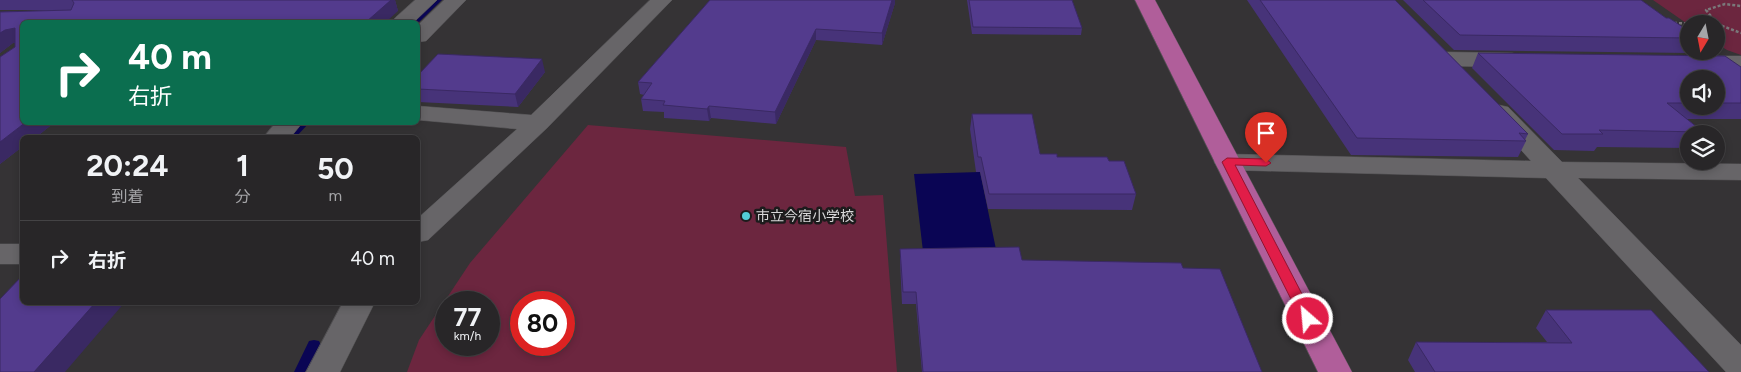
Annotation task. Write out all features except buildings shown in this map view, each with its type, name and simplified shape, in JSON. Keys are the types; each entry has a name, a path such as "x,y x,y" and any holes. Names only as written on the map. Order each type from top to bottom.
{"highway":[{"path":"1145,0 1335,372"}],"street":[{"path":"404,20 427,0"},
{"path":"420,34 456,0"},
{"path":"420,231 538,123 662,0"},
{"path":"1428,40 1556,170 1726,335 1741,366"},
{"path":"1682,62 1729,59"},
{"path":"1447,60 1535,61"},
{"path":"420,113 538,123"},
{"path":"278,135 288,125"},
{"path":"1227,162 1556,170 1741,172"},
{"path":"0,254 20,254"},
{"path":"324,372 358,305"}],"path":[{"path":"1710,15 1706,10 1725,4 1741,6"},
{"path":"1673,22 1680,22"},
{"path":"1725,27 1741,33"}],"shaded area":[{"path":"1653,0 1741,0 1741,55 1725,49 1725,15 1680,15 1680,19"},
{"name":"市立今宿小学校","path":"588,125 846,147 855,196 883,195 897,372 407,372 419,340 435,316 435,356 500,356 500,291 451,291 470,263"},
{"path":"980,172 998,259 924,260 914,174"}],"waterway":[{"path":"415,20 438,0"},
{"path":"291,135 302,125"},
{"path":"301,372 314,345"}],"place":[{"name":"市立今宿小学校","path":"746,216"}],"route":[{"path":"1266,163 1227,162 1308,319"}]}
